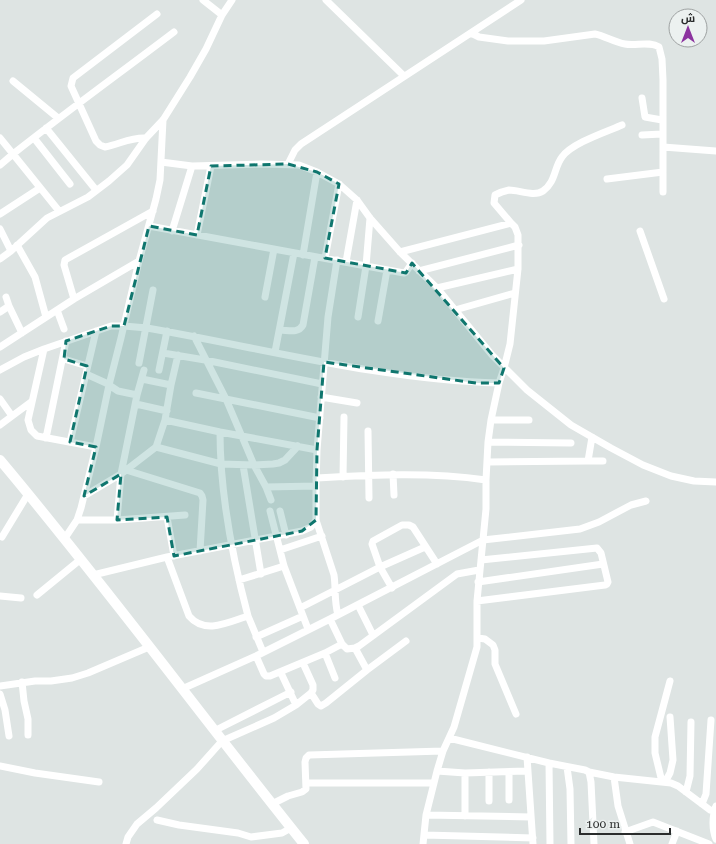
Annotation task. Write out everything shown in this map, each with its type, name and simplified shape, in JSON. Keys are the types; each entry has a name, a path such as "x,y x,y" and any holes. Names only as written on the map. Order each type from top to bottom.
{"main road":[{"path":"0,460 81,559 149,648 304,844"}],"street":[{"path":"204,0 222,15"},
{"path":"0,259 18,245 46,218 88,197 109,181 126,165 146,138 163,120 198,64 222,15 232,0"},
{"path":"326,0 404,76"},
{"path":"288,164 295,150 301,144 521,0"},
{"path":"146,138 127,140 105,147 100,145 96,141 71,86 73,78 157,14"},
{"path":"0,165 58,118 80,104 174,32"},
{"path":"471,33 480,38 508,41 544,41 595,34 602,35 624,44 659,46 662,58 663,192"},
{"path":"13,81 58,118"},
{"path":"642,98 645,118 662,120"},
{"path":"64,538 77,520 84,496 139,261 153,211 160,180 163,120"},
{"path":"423,844 426,815 434,783 443,750 449,738 473,663 478,638 477,601 486,509 488,442 498,383 504,368 510,344 516,293 519,245 515,227 494,203 495,195 509,190 532,193 544,190 553,178 559,161 563,155 580,143 622,125"},
{"path":"46,128 96,190"},
{"path":"642,135 662,134"},
{"path":"0,138 59,211"},
{"path":"34,138 70,184"},
{"path":"662,147 716,151"},
{"path":"161,162 192,166 299,165 317,172 339,184 356,200 400,252 438,288 504,368 527,390 571,425 611,448 661,473 684,479 716,482"},
{"path":"172,231 192,166"},
{"path":"197,235 211,166"},
{"path":"303,255 317,172"},
{"path":"607,179 663,172"},
{"path":"325,258 339,184"},
{"path":"0,214 40,188"},
{"path":"346,262 356,200"},
{"path":"74,299 64,264 65,260 153,211"},
{"path":"358,318 366,266 370,218"},
{"path":"400,252 511,223"},
{"path":"148,226 404,273 412,262"},
{"path":"0,229 11,251"},
{"path":"640,231 664,299"},
{"path":"18,245 35,276 46,317"},
{"path":"419,271 519,245"},
{"path":"265,297 274,248"},
{"path":"276,352 294,253"},
{"path":"280,330 296,331 300,330 303,325 315,257"},
{"path":"337,260 328,317 322,384 317,450 316,520 334,575 336,591 335,598 338,615"},
{"path":"0,347 74,299 139,261"},
{"path":"378,322 387,270"},
{"path":"438,288 518,270"},
{"path":"138,363 153,290"},
{"path":"456,310 516,293"},
{"path":"6,297 22,334"},
{"path":"0,312 9,306"},
{"path":"57,310 64,329"},
{"path":"0,370 24,357 66,340 111,326 124,326 167,331 386,373 476,383 498,383"},
{"path":"70,442 96,331"},
{"path":"159,370 167,331"},
{"path":"194,336 226,400 271,500"},
{"path":"46,438 64,359 66,340"},
{"path":"44,349 31,402 28,420 29,426 34,434 46,438 96,447"},
{"path":"163,353 322,384"},
{"path":"84,496 124,472 156,447 165,420 178,355"},
{"path":"64,359 88,366"},
{"path":"117,520 136,404 144,370"},
{"path":"86,374 106,383 118,391 138,395"},
{"path":"142,379 171,385"},
{"path":"196,393 320,418"},
{"path":"322,398 357,403"},
{"path":"0,399 12,416"},
{"path":"0,425 31,402"},
{"path":"136,404 167,411"},
{"path":"343,477 344,417"},
{"path":"165,420 317,450"},
{"path":"491,420 529,420"},
{"path":"368,431 369,498"},
{"path":"220,432 220,464 239,580 248,616 263,652"},
{"path":"588,461 592,437"},
{"path":"488,442 571,443"},
{"path":"156,447 220,464 254,465 279,463 285,460 298,446"},
{"path":"488,462 603,462"},
{"path":"244,465 261,574"},
{"path":"124,472 200,493 203,500 200,551"},
{"path":"393,474 394,495"},
{"path":"266,487 316,482 343,477 393,474 445,475 486,480"},
{"path":"2,537 28,494"},
{"path":"182,689 256,656 392,588 483,540 580,529 598,522 631,505 646,501"},
{"path":"270,511 284,566 308,629"},
{"path":"280,511 286,535"},
{"path":"77,520 117,520 185,515"},
{"path":"167,517 170,557 189,616 193,621 199,624 217,626 248,616"},
{"path":"93,575 232,544 286,535 307,529 316,520"},
{"path":"392,588 380,567 372,548 373,541 402,525 409,525 412,527 437,564"},
{"path":"280,550 322,536"},
{"path":"300,608 336,591 380,567 425,547"},
{"path":"477,601 605,585 608,582 599,550 592,548 481,560"},
{"path":"36,596 81,559"},
{"path":"478,582 603,564"},
{"path":"239,580 284,566"},
{"path":"330,619 342,644 347,649 355,648 457,574 479,570"},
{"path":"0,596 21,598"},
{"path":"358,605 373,635"},
{"path":"256,637 303,616"},
{"path":"478,638 485,639 493,645 495,650 495,664 516,714"},
{"path":"311,694 321,706 406,640"},
{"path":"256,656 266,676 303,663 342,644"},
{"path":"0,686 22,682 51,681 72,678 149,648"},
{"path":"355,648 367,670"},
{"path":"326,653 335,678"},
{"path":"126,844 128,837 137,824 197,769 222,741 274,718 311,694 313,685 303,663"},
{"path":"280,672 296,705"},
{"path":"663,782 655,753 655,737 670,681"},
{"path":"22,682 28,719 28,735"},
{"path":"214,731 291,692"},
{"path":"0,694 5,710 9,736"},
{"path":"663,782 670,773 673,760 670,717"},
{"path":"702,804 706,794 710,720"},
{"path":"686,792 690,776 691,722"},
{"path":"449,738 589,772 614,777 663,782 678,786 710,810 715,809 713,820 714,840"},
{"path":"272,804 306,789 304,762 309,755 443,750"},
{"path":"424,836 533,841 527,757"},
{"path":"549,763 550,844"},
{"path":"0,766 35,773 99,782"},
{"path":"567,767 570,789 571,844"},
{"path":"437,772 527,772"},
{"path":"488,772 489,801"},
{"path":"508,772 509,800"},
{"path":"589,772 591,782 594,844"},
{"path":"464,816 465,773"},
{"path":"614,777 618,806 630,844"},
{"path":"306,783 434,783"},
{"path":"426,815 531,817"},
{"path":"157,820 179,825 238,833 251,837 282,833 291,828"},
{"path":"625,832 653,822 677,831 699,842 709,844"},
{"path":"672,844 677,831"}],"highlighted area":[{"path":"288,164 317,172 339,184 325,258 406,273 412,263 504,368 499,383 476,383 324,362 317,450 316,520 302,531 174,556 167,517 117,520 121,474 84,496 96,447 70,442 87,366 64,359 66,341 111,326 124,326 149,226 197,235 211,166"}]}
